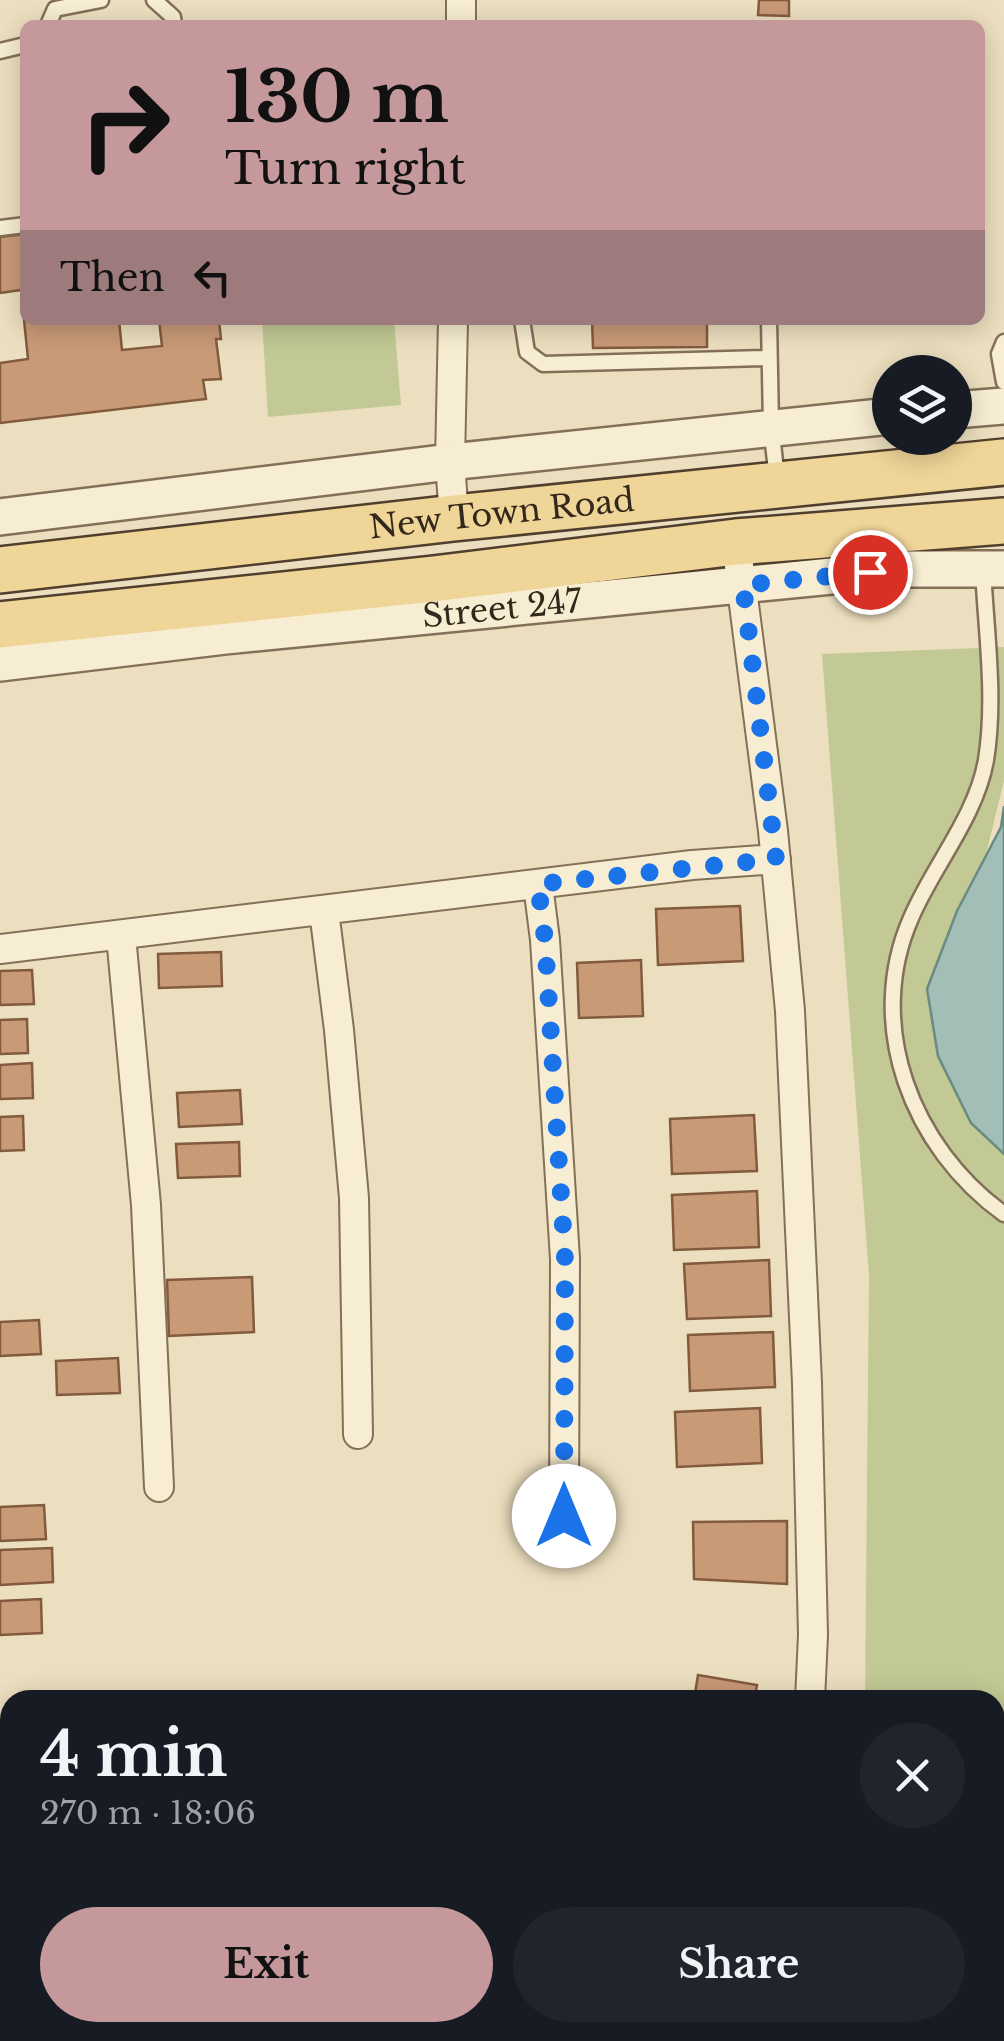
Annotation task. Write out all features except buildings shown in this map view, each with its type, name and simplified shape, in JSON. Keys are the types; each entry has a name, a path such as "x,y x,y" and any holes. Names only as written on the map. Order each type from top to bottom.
{"main road":[{"name":"New Town Road","path":"0,570 454,518 1004,462"},
{"path":"0,625 414,581 740,564 1004,520"}],"street":[{"path":"453,325 450,462 454,518"},
{"path":"972,409 1004,406"},
{"path":"0,518 450,462 872,418"},
{"path":"740,564 790,1011 807,1383 813,1635 810,1690"},
{"name":"Street 247","path":"0,663 225,636 740,564 994,569"},
{"path":"0,950 776,859"},
{"path":"538,884 565,1259 564,1516"},
{"path":"324,911 354,1198 358,1434"},
{"path":"121,936 146,1205 159,1487"}],"lane":[{"path":"50,20 54,9 101,0"},
{"path":"154,0 173,20"},
{"path":"523,325 528,352 543,364 767,358"},
{"path":"769,325 770,426 778,484"},
{"path":"1004,342 999,354 1004,382"},
{"path":"994,569 985,762 956,834 910,920 892,992 902,1074 914,1110 928,1136 952,1164 1004,1214"}],"green space":[{"path":"262,325 394,325 401,405 268,417"},
{"path":"1004,647 1004,781 986,854 957,911 927,989 952,1085 971,1123 1004,1154 1004,1690 865,1690 869,1275 822,654"}],"water":[{"path":"1004,806 1004,1154 971,1123 938,1056 927,989 957,911 1001,827"}],"route":[{"path":"564,1516 565,1259 538,884 776,859 743,585 870,572"}]}
